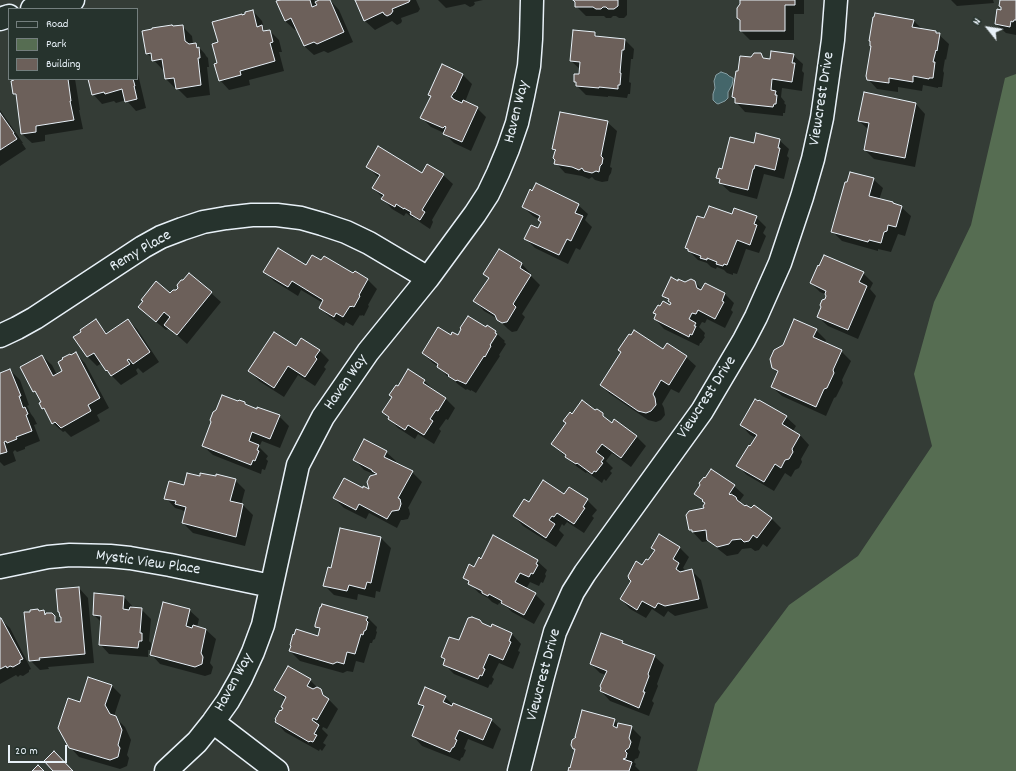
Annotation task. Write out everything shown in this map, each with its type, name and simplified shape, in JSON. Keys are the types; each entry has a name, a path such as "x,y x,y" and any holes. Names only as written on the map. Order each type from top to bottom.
{"street":[{"path":"36,8 73,0"},
{"name":"Haven Way","path":"166,771 197,742 213,722 228,701 253,652 263,624 298,465 323,417 368,352 428,278 461,234 488,194 498,173 519,117 524,96 529,66 532,32 532,0"},
{"name":"Viewcrest Drive","path":"520,771 555,632 573,592 585,573 706,405 744,340 780,263 802,197 813,159 822,118 833,40 836,0"},
{"name":"Remy Place","path":"0,336 35,318 143,247 161,237 203,222 226,218 252,215 277,215 301,218 322,224 346,232 369,243 428,278"},
{"name":"Mystic View Place","path":"0,567 48,557 92,555 110,556 170,564 271,586"},
{"path":"213,722 277,771"}],"green space":[{"path":"1016,74 1016,771 697,771 715,704 789,605 858,556 932,446 914,374 934,302 971,225 1005,78"}],"water":[{"path":"721,72 733,78 733,80 728,92 728,98 718,104 713,100 715,88 714,81 716,75"}],"building":[{"path":"310,0 312,7 317,5 315,2 319,0 330,0 344,32 317,44 314,42 304,46 291,18 285,21 276,1"},
{"path":"355,0 410,0 409,2 392,9 393,11 391,14 387,16 383,12 364,21"},
{"path":"573,0 618,0 618,6 614,9 608,9 606,7 596,9 593,7 575,7 575,2"},
{"path":"740,0 795,0 795,5 785,5 785,31 740,31 740,20 737,18 737,8 740,4"},
{"path":"1000,0 1016,0 1016,20 1013,22 1011,21 1010,27 995,24 997,9 1001,10 1001,7 999,6"},
{"path":"253,10 257,27 262,25 263,31 270,30 273,42 270,43 275,61 240,71 241,75 219,81 214,64 217,63 212,44 218,42 212,22 242,15 245,14 245,12"},
{"path":"875,13 914,20 912,27 940,33 937,51 936,50 933,62 935,62 933,78 929,79 913,76 913,82 889,78 889,83 867,80 866,76 871,46 869,41"},
{"path":"172,25 183,25 185,41 189,44 196,43 197,48 199,47 200,58 198,58 201,85 176,89 174,78 165,79 162,59 152,61 151,53 146,54 142,31"},
{"path":"573,30 595,32 595,36 625,39 624,50 622,50 620,85 618,85 618,89 576,86 576,82 574,82 574,74 579,74 580,62 570,61"},
{"path":"771,51 794,54 792,63 795,63 792,82 772,79 771,90 776,91 775,95 777,95 776,104 774,104 773,107 735,103 735,98 732,97 740,56 751,57 754,53 761,53 763,58 770,59"},
{"path":"442,64 463,74 455,92 451,97 462,103 463,100 478,107 462,142 443,134 446,127 445,126 443,128 420,118 431,96 428,95"},
{"path":"68,80 70,101 74,120 36,126 36,132 21,134 16,94 13,94 11,81"},
{"path":"88,80 133,80 137,99 125,102 122,89 105,94 104,92 92,95"},
{"path":"864,92 916,103 905,158 864,150 869,123 858,121"},
{"path":"560,112 608,121 601,156 603,158 602,164 599,172 596,171 592,173 584,171 582,168 579,170 572,167 554,164 555,160 553,158 556,150 552,149"},
{"path":"0,113 17,139 0,150"},
{"path":"756,133 780,139 778,148 780,148 775,170 755,165 748,190 719,183 720,179 716,178 719,168 722,169 730,137 754,143"},
{"path":"378,146 422,173 427,164 444,174 422,210 425,212 420,220 404,208 396,204 395,207 381,199 384,195 372,188 380,175 366,167"},
{"path":"850,172 874,178 869,196 893,202 902,206 896,227 888,225 887,231 884,232 881,243 869,240 868,242 831,232 845,182 847,182"},
{"path":"536,183 579,204 575,213 583,216 571,241 567,239 559,255 524,239 531,225 538,228 541,222 538,220 540,216 522,207 530,189 532,191"},
{"path":"709,206 732,214 734,208 757,216 754,224 757,225 750,245 737,240 727,265 724,264 723,266 716,264 717,262 707,258 707,260 700,258 701,256 688,251 688,249 685,248 697,216 704,218"},
{"path":"278,248 306,265 312,255 321,260 324,256 353,273 355,271 368,279 354,307 350,306 343,317 336,313 334,317 319,308 323,300 292,281 288,287 263,272"},
{"path":"499,249 522,263 520,268 531,275 513,304 516,307 507,322 502,323 497,320 495,315 473,301 489,278 483,274"},
{"path":"824,255 864,272 859,282 867,286 848,330 817,317 822,300 825,299 826,291 810,283"},
{"path":"189,273 212,292 177,335 164,325 170,317 164,312 156,322 138,307 143,301 141,300 156,281 170,293 178,288 177,285"},
{"path":"671,277 678,281 678,279 685,282 691,279 695,281 697,288 701,290 705,283 725,293 722,301 724,302 715,319 698,310 696,314 692,313 689,319 696,323 694,326 696,326 692,335 690,334 689,337 654,319 656,314 653,313 658,305 660,306 663,301 670,305 671,303 668,301 669,299 662,296"},
{"path":"468,316 486,327 487,325 496,331 495,333 497,334 485,357 484,356 466,384 457,380 456,381 448,376 449,375 437,367 438,364 422,353 438,327 451,335 452,332 458,335 461,329 460,328"},
{"path":"96,319 106,334 128,319 150,352 133,364 129,359 127,360 130,364 111,376 94,353 87,357 73,337"},
{"path":"794,319 817,329 813,337 842,350 833,370 834,373 827,388 824,389 816,407 771,387 778,371 772,368 770,359 774,350 783,345"},
{"path":"634,330 663,349 667,343 687,356 669,385 661,380 653,394 656,405 651,411 646,413 638,411 600,385 621,352 618,350 629,334 631,335"},
{"path":"274,332 296,346 301,338 320,350 315,357 317,359 305,377 288,366 274,388 248,371"},
{"path":"76,352 100,398 88,405 91,411 61,428 55,422 52,424 44,408 42,409 39,403 41,402 35,391 33,392 20,367 42,355 53,376 62,371 58,362 63,359 62,358"},
{"path":"10,369 21,396 19,396 23,408 25,407 28,414 26,415 32,431 16,437 17,439 7,443 6,441 4,442 7,452 0,454 0,373"},
{"path":"408,369 425,380 423,383 446,398 438,411 436,410 430,419 433,421 424,435 408,425 405,430 388,419 389,417 382,412 392,397 389,395 396,385 398,386"},
{"path":"222,395 245,402 245,404 257,409 257,407 280,415 270,439 252,432 249,441 259,445 257,450 259,451 255,461 253,460 251,465 202,446 213,412 216,410"},
{"path":"755,399 787,416 782,424 800,435 792,449 793,452 789,459 785,460 781,468 775,464 764,482 736,466 757,435 740,425"},
{"path":"582,400 595,410 597,409 603,413 603,416 612,423 614,419 637,436 621,458 602,444 596,452 604,458 601,462 603,463 596,472 594,471 592,474 577,463 576,464 565,457 566,455 551,444 566,423 563,421 570,412 572,414"},
{"path":"364,439 387,451 384,457 413,471 398,498 400,499 401,504 399,510 392,511 387,519 359,504 356,510 333,498 344,478 363,488 363,486 369,489 367,482 370,476 377,474 353,460"},
{"path":"711,469 735,485 729,494 730,495 731,494 736,497 737,500 745,506 746,505 751,508 754,505 772,518 757,538 753,535 749,541 744,542 741,539 732,540 729,544 717,547 707,540 706,530 692,532 692,530 689,530 686,515 689,511 704,508 703,506 705,503 702,501 703,500 694,494 700,485 699,483 704,477 705,478"},
{"path":"187,473 200,476 200,473 216,476 216,474 236,479 230,501 243,504 236,537 182,523 186,507 175,504 176,501 164,499 169,481 184,485"},
{"path":"543,480 564,494 569,487 588,499 583,507 585,508 574,524 557,513 554,517 552,516 549,520 555,524 546,538 513,516 524,499 529,502"},
{"path":"340,528 381,537 371,583 367,582 365,589 349,585 347,591 323,586 328,567 331,568"},
{"path":"659,534 680,547 673,559 679,563 676,569 680,572 692,569 699,599 665,606 658,603 655,608 642,601 637,610 620,599 631,581 628,576 636,561 642,565 646,559 648,560 655,550 651,548"},
{"path":"493,535 538,560 536,564 538,565 533,574 531,573 529,577 520,573 515,582 536,593 524,615 501,603 502,601 489,594 488,596 482,593 482,591 468,584 469,581 463,578 469,564 474,567 479,557 481,559"},
{"path":"79,587 85,654 39,658 40,660 29,661 24,612 30,612 30,610 38,609 39,611 44,610 45,615 46,613 52,613 55,616 55,622 61,622 61,617 58,612 56,589"},
{"path":"94,593 124,596 123,609 129,610 130,607 142,608 140,633 142,633 142,641 139,641 138,648 99,645 101,616 93,615"},
{"path":"163,602 190,609 186,626 192,628 193,625 206,629 201,653 203,657 202,664 195,667 150,655"},
{"path":"322,604 368,617 366,620 368,622 366,630 364,631 363,635 361,634 355,654 347,652 344,664 337,662 333,664 289,651 293,634 294,635 296,629 318,636 320,628 315,627 315,625"},
{"path":"472,617 491,627 492,624 512,633 509,641 511,642 503,660 489,654 483,668 485,669 482,676 480,675 478,679 443,665 445,659 441,657 449,637 459,640 468,618"},
{"path":"0,618 23,659 20,660 20,663 13,667 10,666 7,668 6,666 0,669"},
{"path":"601,633 623,641 622,643 655,655 648,674 649,676 643,692 645,692 639,708 600,691 600,686 607,671 590,664"},
{"path":"288,666 311,679 307,686 313,689 317,687 321,689 323,695 329,699 317,720 313,718 312,720 319,725 314,734 317,735 313,742 309,742 275,722 280,710 281,711 283,708 281,707 286,697 274,690"},
{"path":"88,677 112,685 105,705 110,714 116,716 122,730 118,745 120,748 118,757 110,760 69,748 58,728 68,698 80,702"},
{"path":"425,687 446,696 443,702 452,706 453,703 492,719 483,740 459,730 455,739 457,740 450,752 412,736 424,706 418,704"},
{"path":"582,710 615,719 613,726 617,728 618,723 632,726 629,738 631,742 629,748 625,751 627,753 626,758 623,759 632,762 629,771 568,771 575,749 573,749 571,745 572,740 576,737"},
{"path":"54,751 73,771 53,771 44,761"},
{"path":"38,765 44,771 32,771"}]}
